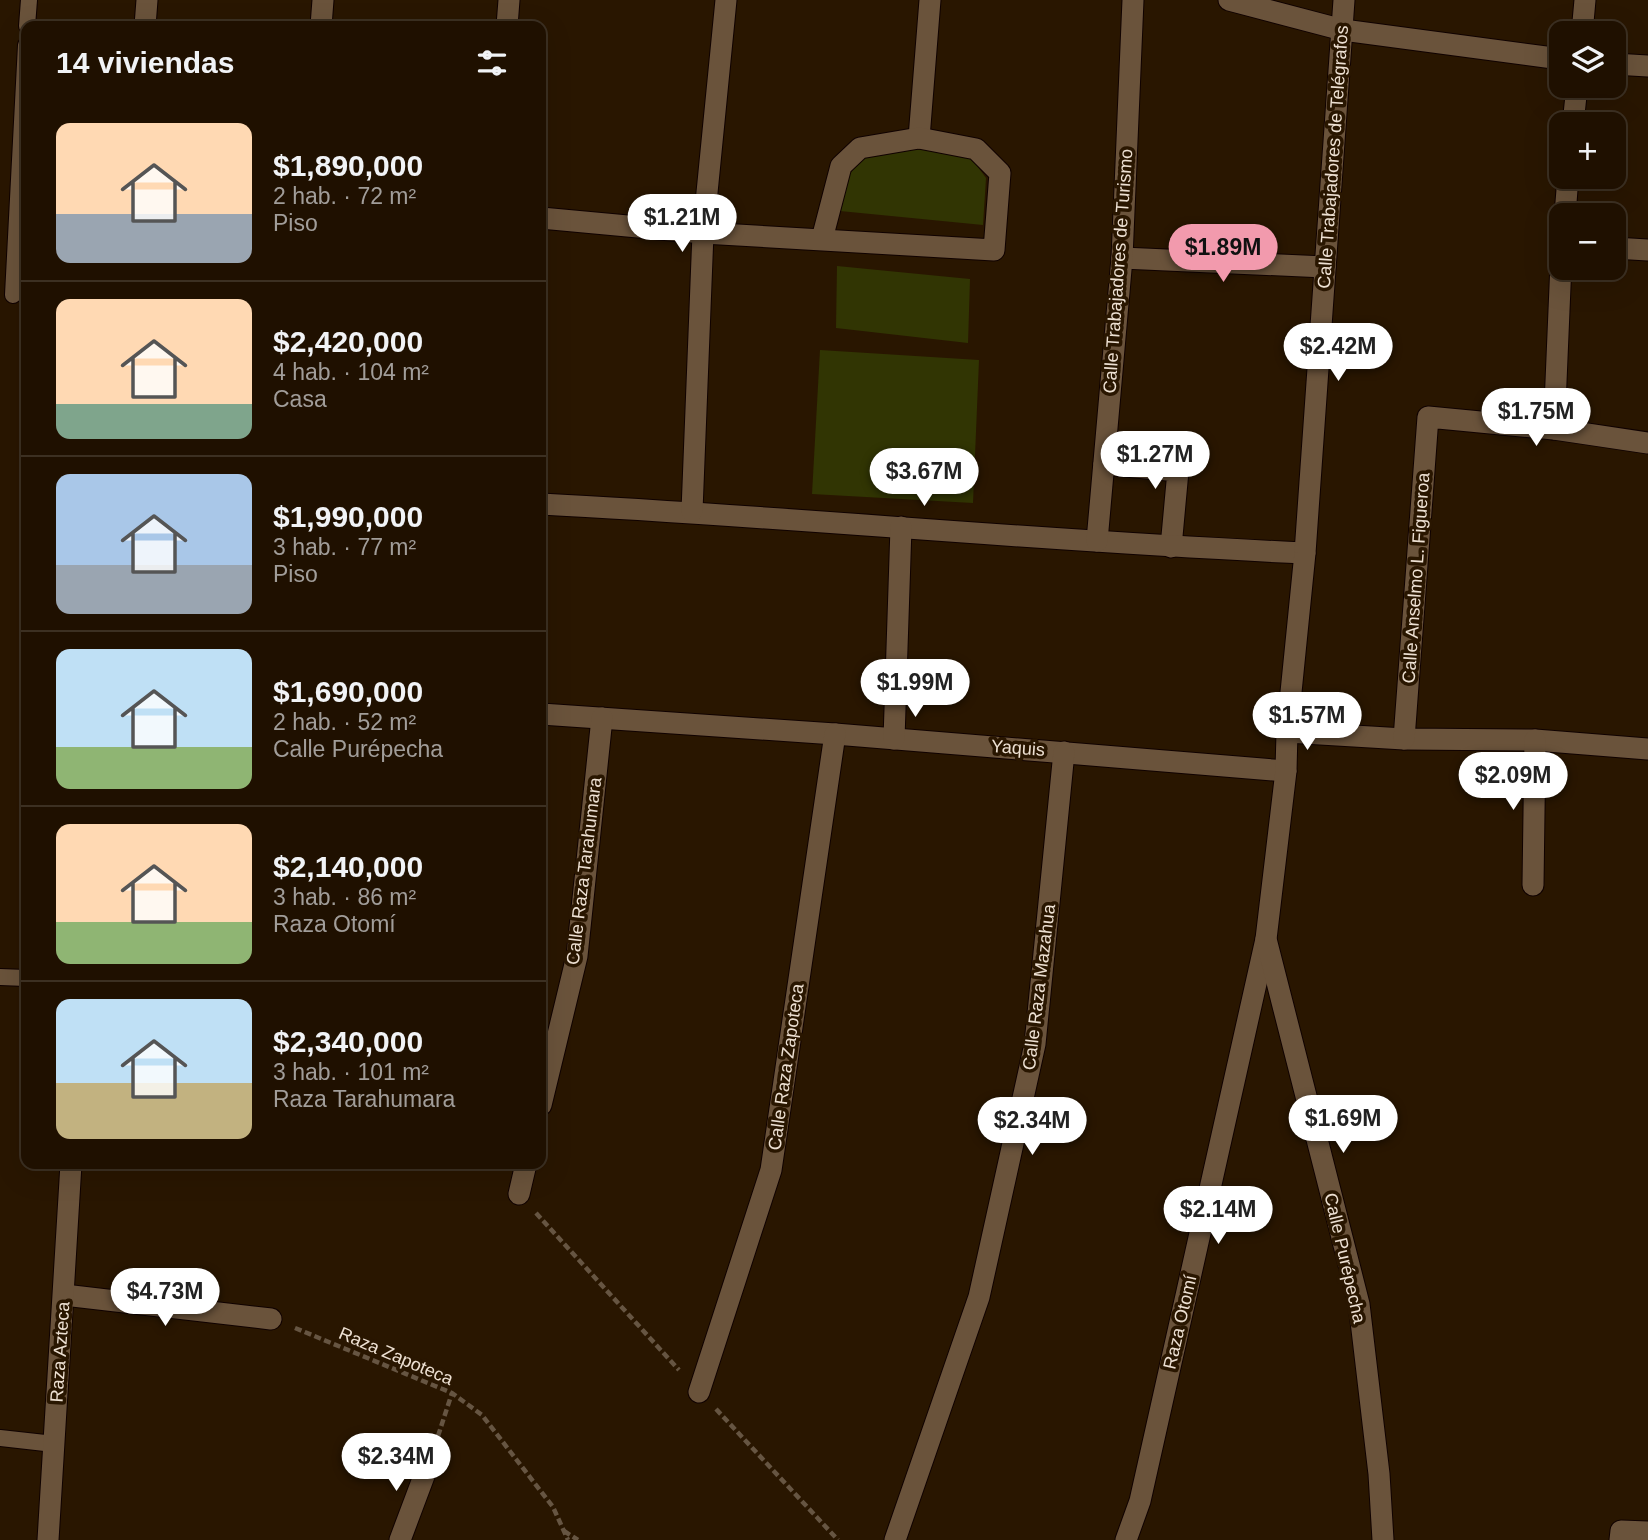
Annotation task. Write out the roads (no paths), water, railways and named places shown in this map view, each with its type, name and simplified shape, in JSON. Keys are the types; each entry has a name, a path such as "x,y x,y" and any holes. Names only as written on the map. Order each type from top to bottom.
{"street":[{"path":"145,21 147,0"},
{"path":"321,21 323,0"},
{"path":"507,21 509,0"},
{"path":"692,512 704,233 726,0"},
{"path":"919,138 930,0"},
{"name":"Calle Trabajadores de Turismo","path":"1097,541 1122,258 1133,0"},
{"path":"1229,0 1343,30 1549,57"},
{"name":"Calle Trabajadores de Telégrafos","path":"1287,732 1305,553 1345,0"},
{"path":"1583,21 1585,0"},
{"path":"1626,65 1648,66"},
{"path":"546,219 704,233 994,250 1000,173 976,149 919,138 860,149 841,166 822,239"},
{"path":"1626,249 1648,250"},
{"path":"1122,258 1325,267"},
{"path":"1560,280 1554,429 1648,443"},
{"name":"Calle Anselmo L. Figueroa","path":"1404,739 1428,417 1554,429"},
{"path":"1104,464 1178,471 1171,547"},
{"path":"546,504 692,512 1171,547 1305,553"},
{"path":"894,739 901,527"},
{"name":"Yaquis","path":"546,714 835,734 1286,771"},
{"name":"Calle Raza Tarahumara","path":"546,1084 577,956 601,718"},
{"path":"1287,732 1404,739 1535,740 1648,749"},
{"name":"Calle Purépecha","path":"1287,732 1286,771 1266,939 1359,1304 1379,1475 1383,1540"},
{"name":"Calle Raza Zapoteca","path":"699,1392 771,1170 835,734"},
{"path":"1533,885 1535,740"},
{"name":"Calle Raza Mazahua","path":"895,1540 979,1297 1035,1044 1064,752"},
{"name":"Raza Otomí","path":"1126,1540 1140,1501 1266,939"},
{"name":"Raza Azteca","path":"48,1540 71,1169"},
{"path":"519,1194 525,1169"},
{"path":"64,1295 271,1319"},
{"path":"400,1540 430,1460"},
{"path":"1621,1536 1648,1532"}],"lane":[{"path":"27,21 29,0"},
{"path":"13,295 21,141"},
{"path":"0,977 21,978"},
{"path":"0,1438 54,1444"}]}
